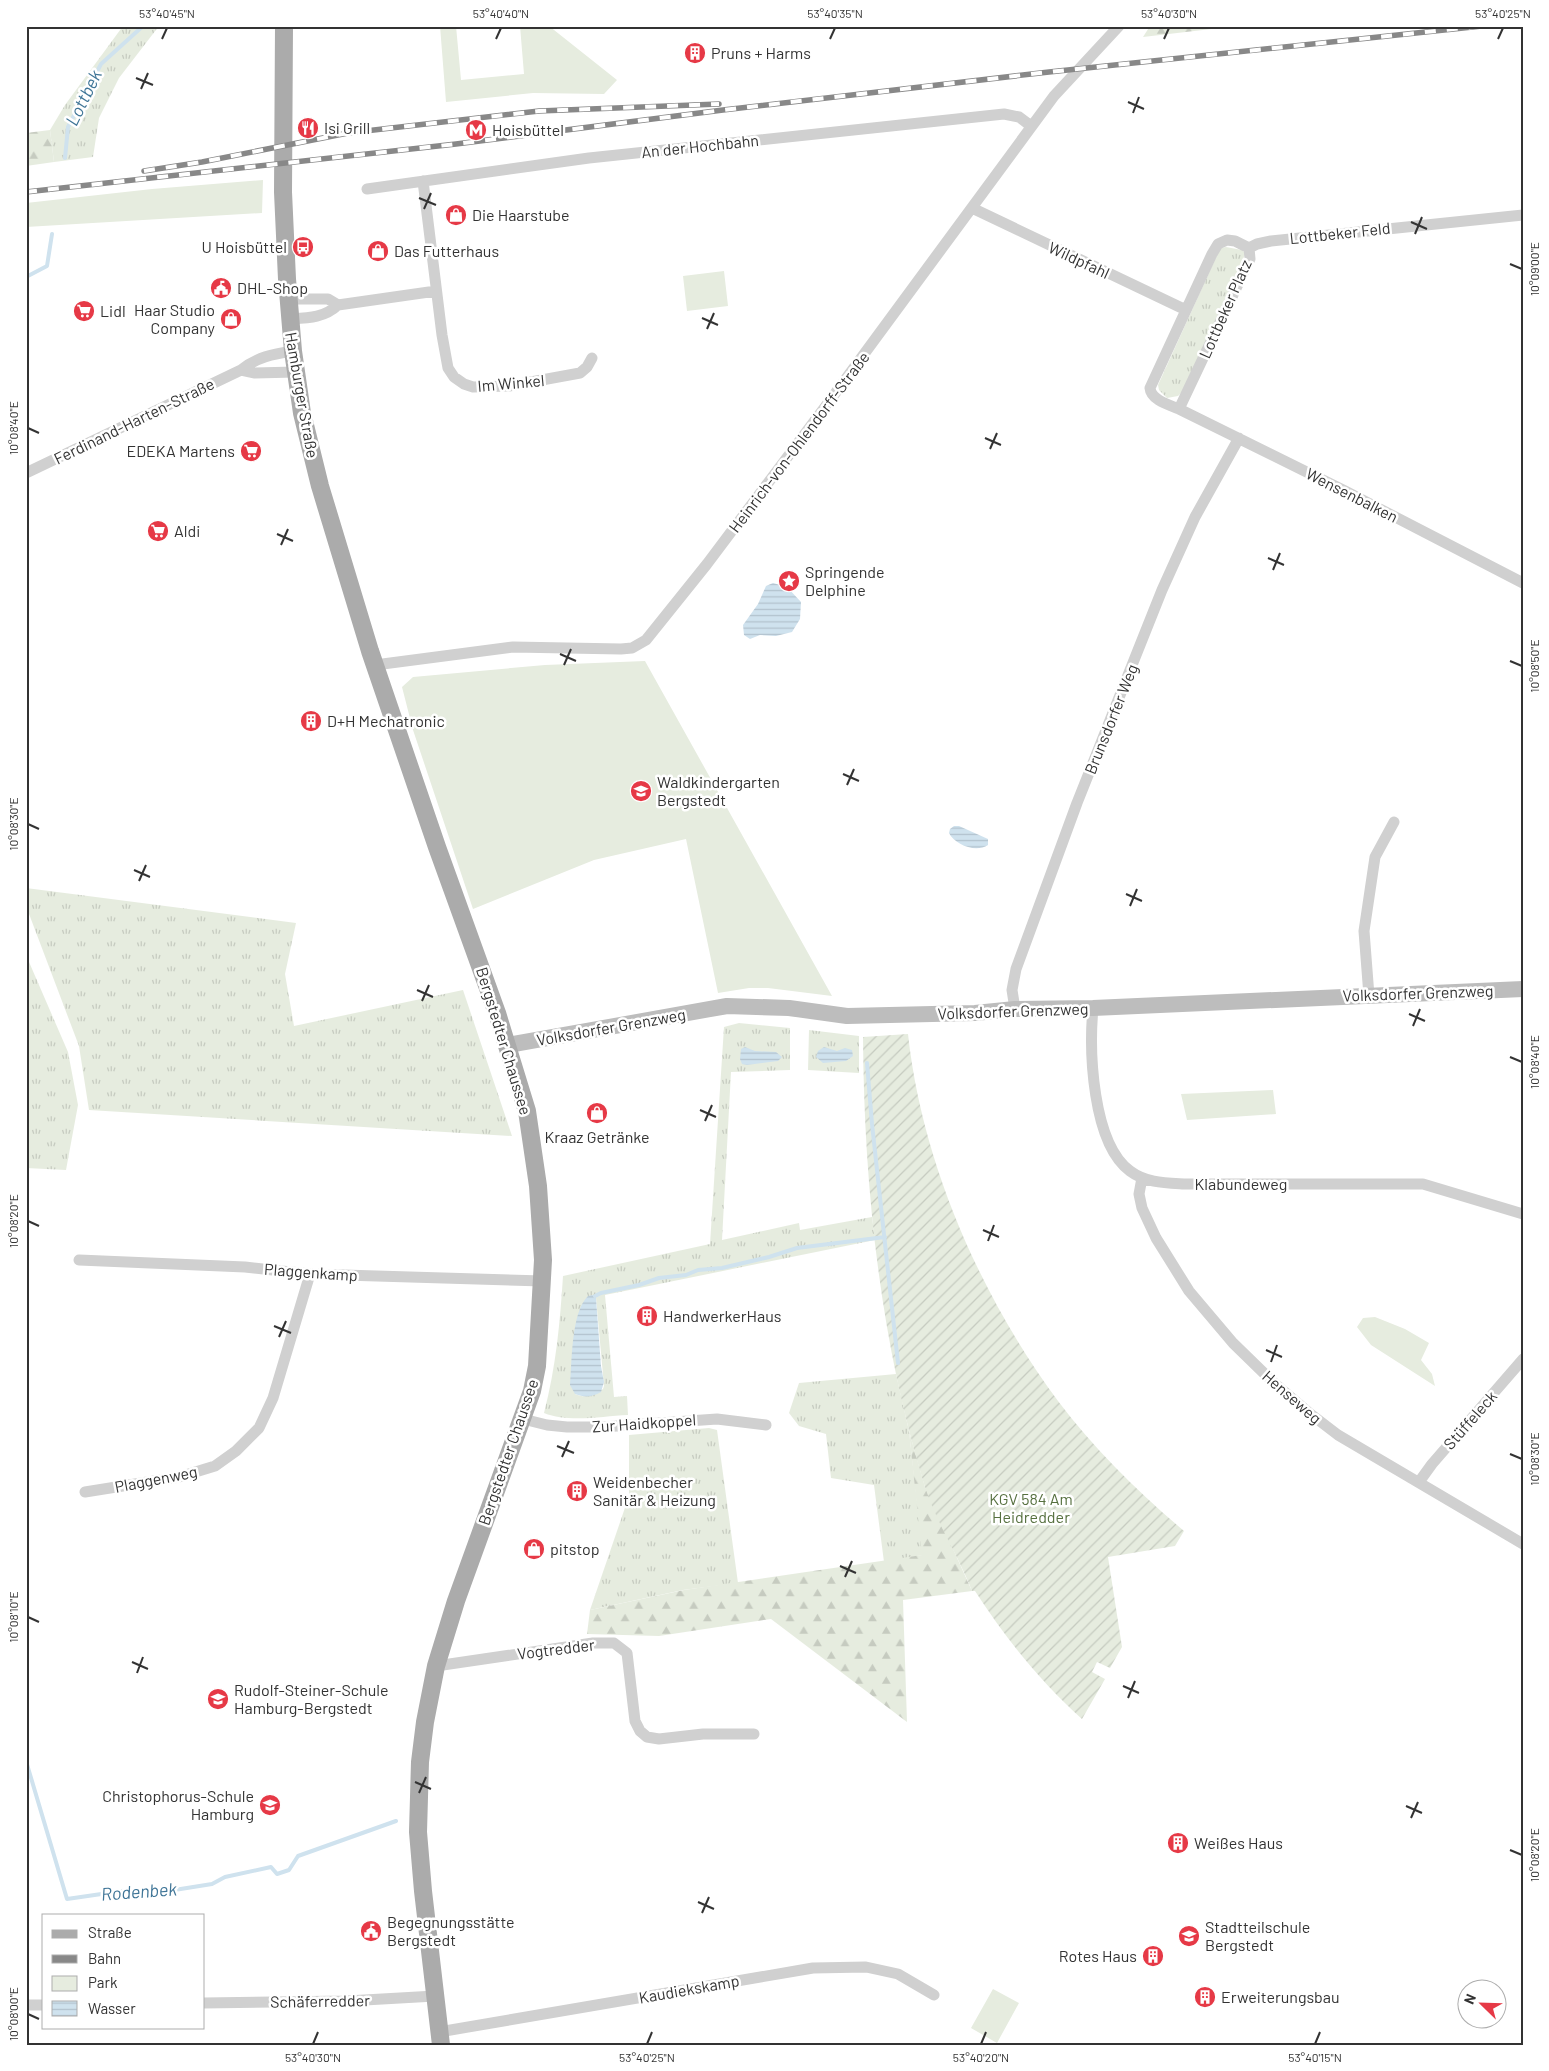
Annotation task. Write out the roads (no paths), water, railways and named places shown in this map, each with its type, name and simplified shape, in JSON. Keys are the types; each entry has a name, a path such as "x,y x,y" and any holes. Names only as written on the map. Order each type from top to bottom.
{"main road":[{"name":"Hamburger Straße","path":"284,26 283,192 288,299 295,372 302,413 320,486 375,665"},
{"name":"Bergstedter Chaussee","path":"375,665 437,847 508,1045 529,1123 538,1186 543,1281 537,1366 532,1391 472,1553 429,1694 420,1762 418,1811 423,1891 440,2038"}],"street":[{"name":"Heinrich-von-Ohlendorff-Straße","path":"375,665 505,648 621,649 640,645 651,635 734,528 1054,96 1118,26"},
{"name":"An der Hochbahn","path":"367,189 589,158 1004,114 1019,117 1032,126"},
{"name":"Im Winkel","path":"423,180 436,290 448,368 454,377 464,384 473,387 509,386 580,374 587,368 592,358"},
{"name":"Wildpfahl","path":"972,208 1186,310"},
{"name":"Lottbeker Feld","path":"1249,248 1271,241 1523,215"},
{"name":"Lottbeker Platz","path":"1227,240 1235,241 1249,248 1250,259 1179,410 1156,398 1150,392 1150,388 1218,244 1227,240"},
{"path":"288,299 328,299 338,304 436,290"},
{"path":"290,319 329,313 338,304"},
{"name":"Ferdinand-Harten-Straße","path":"26,473 241,370 253,360 268,355 293,351"},
{"path":"241,370 255,373 295,372"},
{"name":"Wensenbalken","path":"1179,410 1345,491 1523,583"},
{"name":"Brunsdorfer Weg","path":"1014,1009 1012,990 1016,970 1077,802 1162,590 1195,517 1239,438"},
{"path":"1368,996 1364,931 1375,856 1394,822"},
{"name":"Volksdorfer Grenzweg","path":"508,1045 727,1006 780,1007 847,1016 975,1013 1014,1009 1093,1008 1523,989"},
{"name":"Klabundeweg","path":"1093,1008 1092,1066 1098,1104 1106,1135 1118,1160 1128,1170 1142,1178 1159,1183 1184,1184 1422,1184 1523,1214"},
{"name":"Henseweg","path":"1142,1178 1139,1194 1142,1208 1156,1238 1189,1291 1233,1343 1308,1412 1338,1435 1523,1544"},
{"name":"Plaggenkamp","path":"79,1260 245,1267 310,1274 543,1281"},
{"name":"Plaggenweg","path":"85,1492 179,1477 215,1466 236,1451 259,1428 273,1398 310,1274"},
{"name":"Stüffeleck","path":"1419,1482 1432,1464 1523,1360"},
{"name":"Zur Haidkoppel","path":"523,1419 547,1425 567,1427 603,1427 717,1419 766,1426"},
{"name":"Vogtredder","path":"436,1666 593,1643 614,1643 627,1653 635,1721 640,1731 647,1737 659,1739 703,1734 754,1734"},
{"name":"Kaudiekskamp","path":"440,2038 813,1968 866,1967 898,1974 934,1996"},
{"name":"Schäferredder","path":"205,2003 347,2001 435,1996"},
{"path":"26,2005 42,2005"}],"water":[{"path":"773,583 787,587 801,602 800,619 792,632 776,636 760,635 750,639 744,635 743,625 758,604 766,586"},
{"path":"954,826 959,826 988,839 988,845 972,848 961,844 949,833 950,829"},
{"path":"745,1047 755,1051 776,1052 782,1057 778,1061 742,1064 740,1059 741,1049"},
{"path":"824,1047 837,1051 845,1048 852,1050 853,1056 846,1061 823,1063 816,1057 818,1051"},
{"path":"593,1295 596,1298 604,1382 601,1392 591,1396 582,1396 575,1394 570,1385 572,1351 578,1313 582,1303 588,1296"}],"waterway":[{"name":"Lottbek","path":"65,158 68,127 101,64 143,26"},
{"name":"Lottbek","path":"26,277 47,266 52,234"},
{"path":"867,1063 898,1363"},
{"path":"595,1296 659,1278 686,1275 698,1270 722,1268 797,1248 885,1237"},
{"name":"Rodenbek","path":"26,1761 67,1899 129,1890 143,1895 212,1884 225,1877 271,1867 277,1874 289,1870 298,1856 396,1821"}],"railway":[{"path":"26,192 456,144 723,110 1049,72 1482,26"},
{"path":"144,171 202,162 348,133 539,111 719,104"}],"place":[{"name":"Pruns + Harms","path":"695,53"},
{"name":"Isi Grill","path":"308,128"},
{"name":"Hoisbüttel","path":"476,130"},
{"name":"Die Haarstube","path":"456,215"},
{"name":"U Hoisbüttel","path":"303,247"},
{"name":"Das Futterhaus","path":"378,251"},
{"name":"DHL-Shop","path":"221,288"},
{"name":"Lidl","path":"84,311"},
{"name":"Haar Studio Company","path":"231,319"},
{"name":"EDEKA Martens","path":"251,451"},
{"name":"Aldi","path":"158,531"},
{"name":"Springende Delphine","path":"789,581"},
{"name":"D+H Mechatronic","path":"311,721"},
{"name":"Waldkindergarten Bergstedt","path":"641,791"},
{"name":"Kraaz Getränke","path":"597,1113"},
{"name":"HandwerkerHaus","path":"647,1316"},
{"name":"Weidenbecher Sanitär & Heizung","path":"577,1491"},
{"name":"pitstop","path":"534,1549"},
{"name":"Rudolf-Steiner-Schule Hamburg-Bergstedt","path":"218,1699"},
{"name":"Christophorus-Schule Hamburg","path":"270,1805"},
{"name":"Weißes Haus","path":"1178,1843"},
{"name":"Begegnungsstätte Bergstedt","path":"371,1931"},
{"name":"Stadtteilschule Bergstedt","path":"1189,1936"},
{"name":"Rotes Haus","path":"1153,1956"},
{"name":"Erweiterungsbau","path":"1205,1997"}],"park label":[{"name":"KGV 584 Am Heidredder","path":"1031,1508"}]}
